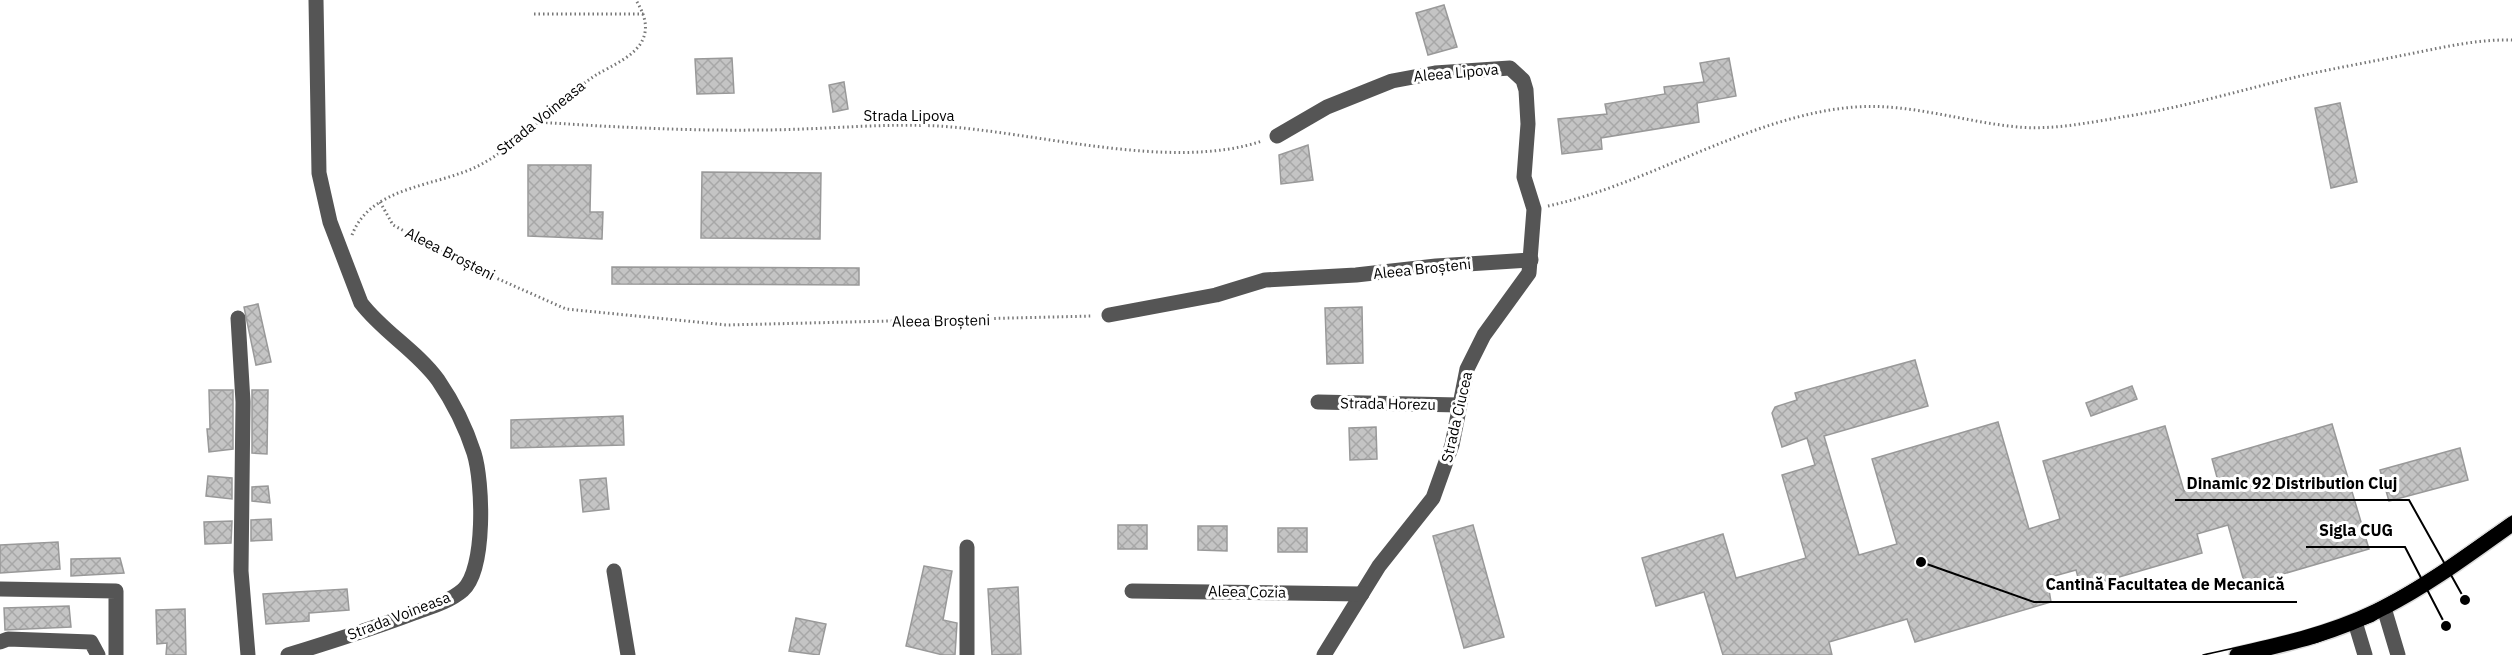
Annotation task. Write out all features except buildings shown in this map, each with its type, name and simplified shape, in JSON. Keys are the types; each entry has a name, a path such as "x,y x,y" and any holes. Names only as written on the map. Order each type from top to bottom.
{"main road":[{"path":"2237,655 2305,639 2355,622 2420,588 2512,524"}],"street":[{"name":"Strada Voineasa","path":"288,655 374,628 451,598 463,589 476,565 479,472 465,429 440,383 424,363 372,317 361,303 323,198 319,173 316,0"},
{"name":"Aleea Lipova","path":"1277,136 1327,107 1392,81 1435,73 1510,68 1517,72 1526,90 1528,124 1524,177 1532,204"},
{"name":"Strada Ciucea","path":"1324,655 1379,566 1433,498 1452,445 1467,369 1475,351 1524,284 1529,273 1532,204"},
{"name":"Aleea Broșteni","path":"1109,315 1216,295 1264,280 1356,275 1437,266 1531,260"},
{"path":"238,318 243,402 241,571 248,655"},
{"name":"Strada Horezu","path":"1318,402 1459,405"},
{"path":"967,547 967,655"},
{"path":"614,571 628,655"},
{"path":"0,589 116,591 116,655"},
{"name":"Aleea Cozia","path":"1132,591 1362,594"},
{"path":"2384,608 2398,655"},
{"path":"2355,622 2365,655"},
{"path":"0,642 8,639 91,642 98,655"}],"path":[{"path":"534,14 644,14 636,0"},
{"name":"Strada Voineasa","path":"350,239 362,216 380,202 392,195 459,175 482,164 507,147 590,79 633,51 643,39 644,14"},
{"path":"1532,204 1625,182 1774,125 1830,110 1881,107 1920,111 1982,123 2044,128 2134,115 2299,76 2410,54 2491,39 2512,40"},
{"name":"Strada Lipova","path":"537,122 637,128 759,130 935,126 1117,148 1174,152 1233,147 1277,136"},
{"name":"Aleea Broșteni","path":"380,202 393,225 469,266 566,309 727,325 1047,319 1109,315"}],"tram line":[{"path":"2203,655 2311,629 2354,614 2392,596 2512,516"},
{"path":"2262,655 2317,642 2373,621 2512,531"}],"place":[{"name":"Cantină Facultatea de Mecanică","path":"1921,562"},
{"name":"Dinamic 92 Distribution Cluj","path":"2465,600"},
{"name":"Sigla CUG","path":"2446,626"}]}
